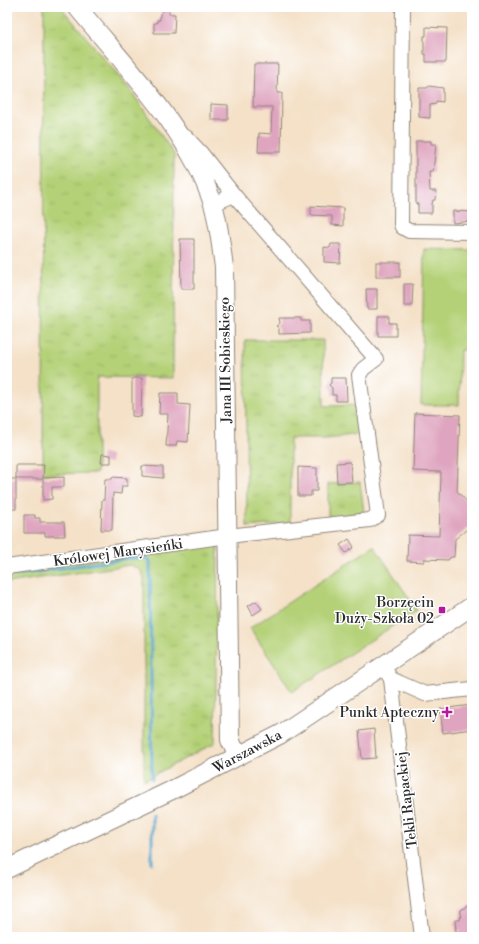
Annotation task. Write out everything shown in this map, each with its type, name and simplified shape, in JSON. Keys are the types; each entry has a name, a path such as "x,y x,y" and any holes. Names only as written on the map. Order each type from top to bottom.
{"main road":[{"name":"Jana III Sobieskiego","path":"77,7 175,127 198,169 213,204 220,234 224,267 230,740 238,756"},
{"name":"Warszawska","path":"7,869 281,734 387,672 472,606"}],"street":[{"path":"403,7 401,224 402,227 409,231 472,232"},
{"path":"175,127 201,153 234,195 213,204"},
{"name":"Królowej Marysieńki","path":"7,567 228,536 370,520 376,517 378,511 360,375 363,369 376,360 234,195"},
{"path":"387,672 425,694 472,689"},
{"name":"Tekli Rapackiej","path":"387,672 422,937"}],"green space":[{"path":"44,7 61,7 131,91 174,154 173,378 97,377 97,473 43,474"},
{"path":"424,249 472,250 472,350 460,350 459,405 421,405"},
{"path":"245,340 323,340 324,406 358,405 362,434 326,438 290,438 290,523 247,527"},
{"path":"360,482 364,512 328,518 328,484"},
{"path":"213,543 218,548 215,743 144,780 144,577 140,570 131,565 7,583 7,572"},
{"path":"374,546 417,610 292,692 250,628"}],"building":[{"path":"167,7 169,7 169,14 175,14 174,33 154,33 154,23 157,23 157,20 160,20 160,14"},
{"path":"426,27 447,28 446,62 426,62 426,54 424,54 424,36 426,36"},
{"path":"254,64 278,64 277,93 282,93 281,152 258,152 259,133 271,134 272,107 253,107"},
{"path":"429,86 443,88 443,102 436,101 436,104 430,105 430,118 419,117 419,88 427,88"},
{"path":"211,104 228,105 228,120 211,120"},
{"path":"416,141 431,141 431,144 436,144 433,172 429,172 430,191 436,191 435,200 433,200 432,204 432,213 418,213 418,204 416,204"},
{"path":"311,206 343,208 343,226 332,225 332,216 311,215"},
{"path":"453,211 472,212 472,221 453,223"},
{"path":"180,239 194,239 194,289 181,289"},
{"path":"331,244 341,244 340,263 324,262 324,247 330,248"},
{"path":"376,262 400,262 400,277 376,277"},
{"path":"404,284 413,284 412,306 404,306"},
{"path":"366,289 377,289 377,309 367,309"},
{"path":"378,316 389,316 389,323 396,323 396,336 378,336"},
{"path":"279,318 301,318 301,321 310,321 310,333 279,334 279,328 276,326 280,323"},
{"path":"132,378 142,378 141,417 132,416"},
{"path":"331,378 346,378 347,401 336,401 336,395 332,395 332,388 329,385 331,383"},
{"path":"160,393 178,393 178,404 190,405 188,442 177,441 176,446 166,446 168,414 159,414"},
{"path":"415,413 460,415 457,491 472,507 472,525 455,539 454,557 451,557 448,560 424,559 424,562 407,561 408,535 439,536 441,472 413,471"},
{"path":"102,454 111,455 111,463 101,463"},
{"path":"350,462 352,482 337,483 336,463"},
{"path":"16,465 44,465 43,478 64,477 64,487 52,487 52,499 43,500 43,479 16,479"},
{"path":"142,466 163,467 163,478 142,476"},
{"path":"298,467 317,468 317,491 311,491 311,496 298,496"},
{"path":"112,477 127,478 127,486 122,486 121,494 113,493 112,530 101,530 102,500 104,500 105,479 112,479"},
{"path":"7,479 16,479 16,509 7,509"},
{"path":"24,515 35,515 35,518 40,518 40,522 64,522 65,536 45,536 45,533 24,533"},
{"path":"349,539 354,547 346,553 340,545"},
{"path":"256,601 262,609 253,615 248,606"},
{"path":"472,705 472,729 443,733 440,709"},
{"path":"374,729 376,758 362,759 359,731"},
{"path":"472,903 472,937 461,937 461,931 456,932 455,920 460,920 461,910"}],"waterway":[{"path":"7,576 131,558 146,558 150,561 152,779"},
{"path":"152,814 152,863"}],"place":[{"name":"Borzęcin Duży-Szkoła 02","path":"442,610"},
{"name":"Punkt Apteczny","path":"447,712"}]}
